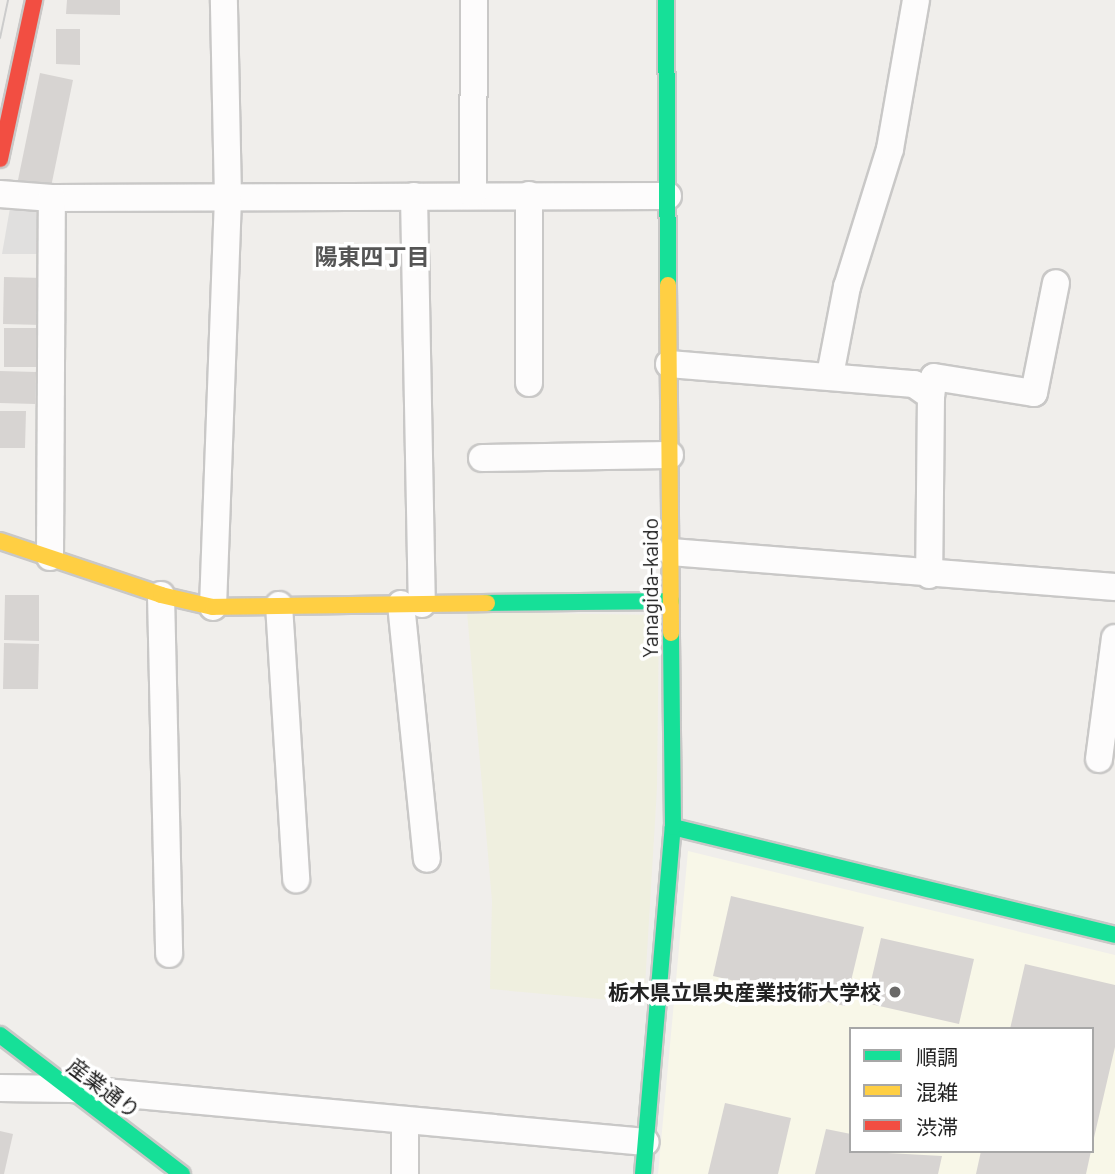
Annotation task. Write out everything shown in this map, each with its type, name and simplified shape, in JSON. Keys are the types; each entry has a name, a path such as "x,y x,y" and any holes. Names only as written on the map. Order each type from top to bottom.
{"street":[{"path":"0,159 34,0"},
{"path":"213,607 228,198 224,0"},
{"path":"473,195 474,0"},
{"name":"Yanagida-kaido","path":"643,1174 673,827 666,0"},
{"path":"830,374 847,288 890,149 916,0"},
{"path":"0,194 52,198 668,196"},
{"path":"529,195 529,383"},
{"path":"414,196 412,604 427,859"},
{"path":"50,557 52,198"},
{"path":"929,575 934,377 1034,393 1056,283"},
{"path":"669,364 830,374 914,384 932,396"},
{"path":"482,458 670,455"},
{"path":"0,541 161,594 213,607 671,601"},
{"path":"671,552 929,575 1115,587"},
{"path":"161,594 169,954"},
{"path":"279,606 296,879"},
{"path":"1099,760 1115,638"},
{"path":"673,827 1115,935"},
{"name":"産業通り","path":"0,1035 182,1174"},
{"path":"0,1088 72,1089 646,1142"},
{"path":"405,1121 405,1174"}],"shaded area":[{"path":"44,207 43,254 2,254 10,208"},
{"name":"栃木県立県央産業技術大学校","path":"688,851 1115,955 1115,1174 658,1174"}],"green space":[{"path":"467,612 659,615 657,788 644,1003 490,989 492,901"}],"building":[{"path":"67,0 120,0 120,15 66,14"},
{"path":"56,29 80,29 80,65 56,64"},
{"path":"40,73 73,80 51,187 18,180"},
{"path":"4,277 43,278 42,325 3,324"},
{"path":"4,328 42,328 42,367 4,367"},
{"path":"0,371 36,372 35,404 0,403"},
{"path":"0,411 26,411 25,448 0,448"},
{"path":"5,595 39,595 39,641 4,640"},
{"path":"4,643 39,644 38,689 3,689"},
{"path":"731,896 864,927 845,1006 713,976"},
{"path":"881,938 974,959 959,1024 866,1003"},
{"path":"1025,964 1115,985 1115,1047 1094,1138 1094,1027 1010,1027"},
{"path":"725,1103 791,1118 778,1174 708,1174"},
{"path":"826,1129 849,1134 849,1153 942,1156 938,1174 815,1174"},
{"path":"0,1131 13,1134 4,1174 0,1174"},
{"path":"981,1153 1091,1153 1086,1174 976,1174"}],"tram line":[{"path":"0,38 8,0"}],"traffic: fast":[{"path":"666,0 668,285"},
{"path":"487,603 671,601"},
{"path":"643,1174 673,827 671,633"},
{"path":"673,827 1115,935"},
{"path":"0,1035 182,1174"}],"traffic: slow":[{"path":"668,285 671,633"},
{"path":"0,541 161,595 213,607 487,603"}],"traffic: jam":[{"path":"0,159 34,0"}],"place":[{"name":"栃木県立県央産業技術大学校","path":"895,992"}],"district":[{"name":"陽東四丁目","path":"372,256"}]}
